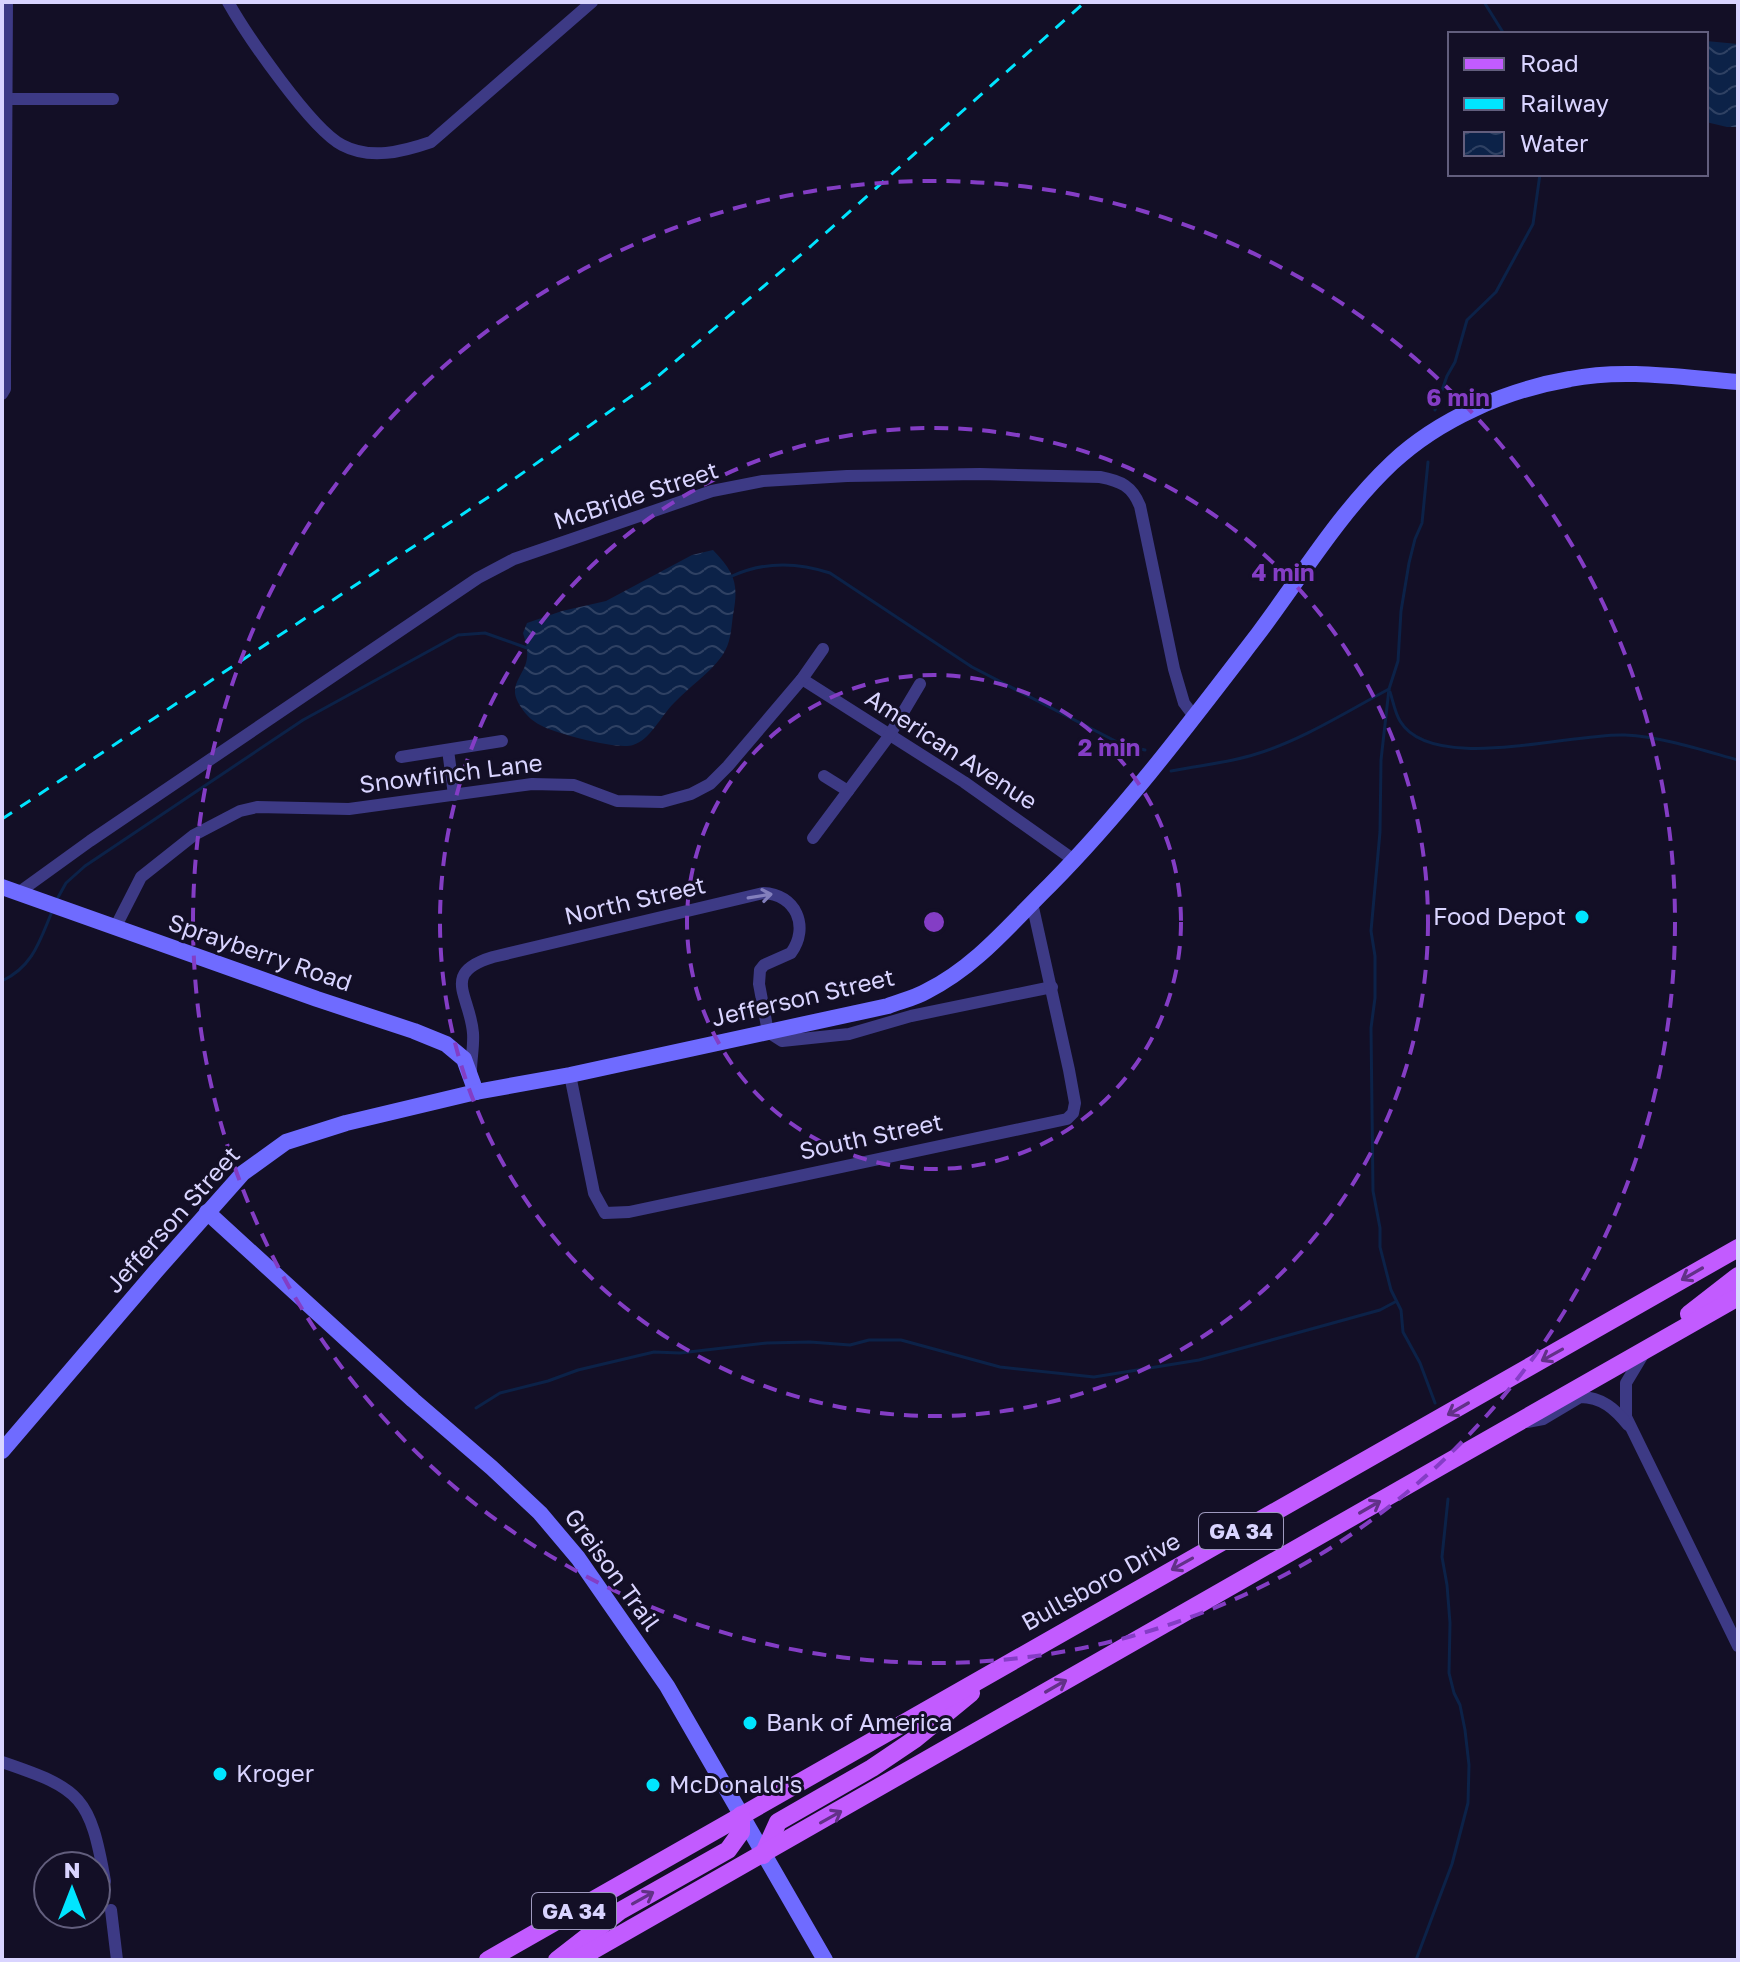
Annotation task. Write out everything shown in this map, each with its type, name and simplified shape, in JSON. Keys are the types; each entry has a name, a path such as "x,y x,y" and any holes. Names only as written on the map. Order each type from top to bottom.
{"main road":[{"name":"Bullsboro Drive","path":"488,1960 1738,1248"},
{"path":"1645,1349 1738,1276"},
{"name":"GA 34","path":"576,1960 1738,1297"},
{"path":"763,1855 778,1822 872,1768 915,1739 1000,1667"},
{"path":"557,1960 620,1911 728,1850 741,1832 741,1815"}],"street":[{"path":"2,394 5,389 4,99 7,2"},
{"path":"228,2 258,48 325,134 343,146 371,154 403,152 431,142 592,2"},
{"path":"4,99 113,99"},
{"name":"Jefferson Street","path":"2,1451 207,1212 243,1173 286,1142 346,1123 476,1092 570,1075 888,1006 925,992 952,977 986,951 1074,860 1135,789 1360,498 1392,463 1438,428 1493,401 1573,378 1642,374 1738,382"},
{"name":"McBride Street","path":"10,890 32,881 338,671 490,572 514,559 712,491 763,481 980,474 1117,480 1134,490 1140,506 1174,669 1184,703 1193,715"},
{"name":"Snowfinch Lane","path":"115,928 141,877 194,835 240,811 257,807 349,809 559,783 574,785 617,801 662,802 691,794 710,784 728,766 802,679 823,649"},
{"name":"American Avenue","path":"802,679 964,782 1074,860"},
{"path":"813,838 889,736 920,684"},
{"path":"401,757 502,741"},
{"path":"448,750 454,795"},
{"path":"824,776 848,791"},
{"name":"Sprayberry Road","path":"10,890 414,1031 446,1044 462,1056 471,1071"},
{"name":"North Street","path":"471,1071 473,1032 461,984 467,967 493,957 763,893 786,900 794,909 799,923 799,935 791,953 770,960 760,970 759,984 768,1032"},
{"name":"South Street","path":"570,1075 594,1193 605,1213 629,1212 1067,1119 1073,1113 1075,1103 1032,903"},
{"path":"768,1032 782,1041 849,1034 911,1016 1052,987"},
{"path":"471,1071 476,1092"},
{"name":"Greison Trail","path":"207,1212 540,1513 578,1558 667,1686 825,1960"},
{"path":"1645,1349 1626,1383 1626,1417 1738,1646"},
{"path":"1514,1424 1543,1419 1580,1397 1588,1397 1612,1408 1636,1437"},
{"path":"2,1762 45,1776 73,1793 89,1813 100,1850"},
{"path":"112,1918 117,1960"}],"water":[{"path":"1708,41 1738,44 1738,127 1708,122"},
{"path":"713,550 734,580 735,604 727,646 717,663 674,703 645,738 625,746 602,743 551,730 525,713 515,689 527,659 523,633 527,623 606,601 692,555"}],"waterway":[{"path":"1484,2 1503,32"},
{"path":"1435,410 1455,362 1467,320 1496,292 1533,224 1540,176"},
{"path":"1428,462 1422,523 1409,563 1401,611 1398,661 1389,689 1381,760 1380,832 1371,931 1375,956 1371,1028 1373,1191 1380,1247 1391,1290 1401,1310 1403,1332 1420,1363 1435,1403"},
{"path":"732,576 781,565 830,573 972,667 1123,745 1145,750"},
{"path":"56,901 66,883 85,866 303,720 458,635 485,633 527,648"},
{"path":"1171,771 1235,760 1273,748 1324,725 1389,689"},
{"path":"1390,692 1400,721 1417,737 1441,746 1505,747 1625,735 1668,741 1738,760"},
{"path":"2,981 28,961 51,914"},
{"path":"476,1408 500,1393 654,1352 680,1353 767,1343 850,1345 869,1340 901,1340 1000,1367 1094,1377 1199,1360 1380,1310 1395,1302"},
{"path":"1416,1960 1452,1864 1468,1803 1469,1765 1465,1730 1449,1673 1450,1623 1442,1557 1448,1499"}],"railway":[{"path":"2,819 493,494 650,383 811,246 1085,2"}],"place":[{"name":"Food Depot","path":"1582,917"},
{"name":"Bank of America","path":"750,1723"},
{"name":"Kroger","path":"220,1774"},
{"name":"McDonald's","path":"653,1785"}]}
